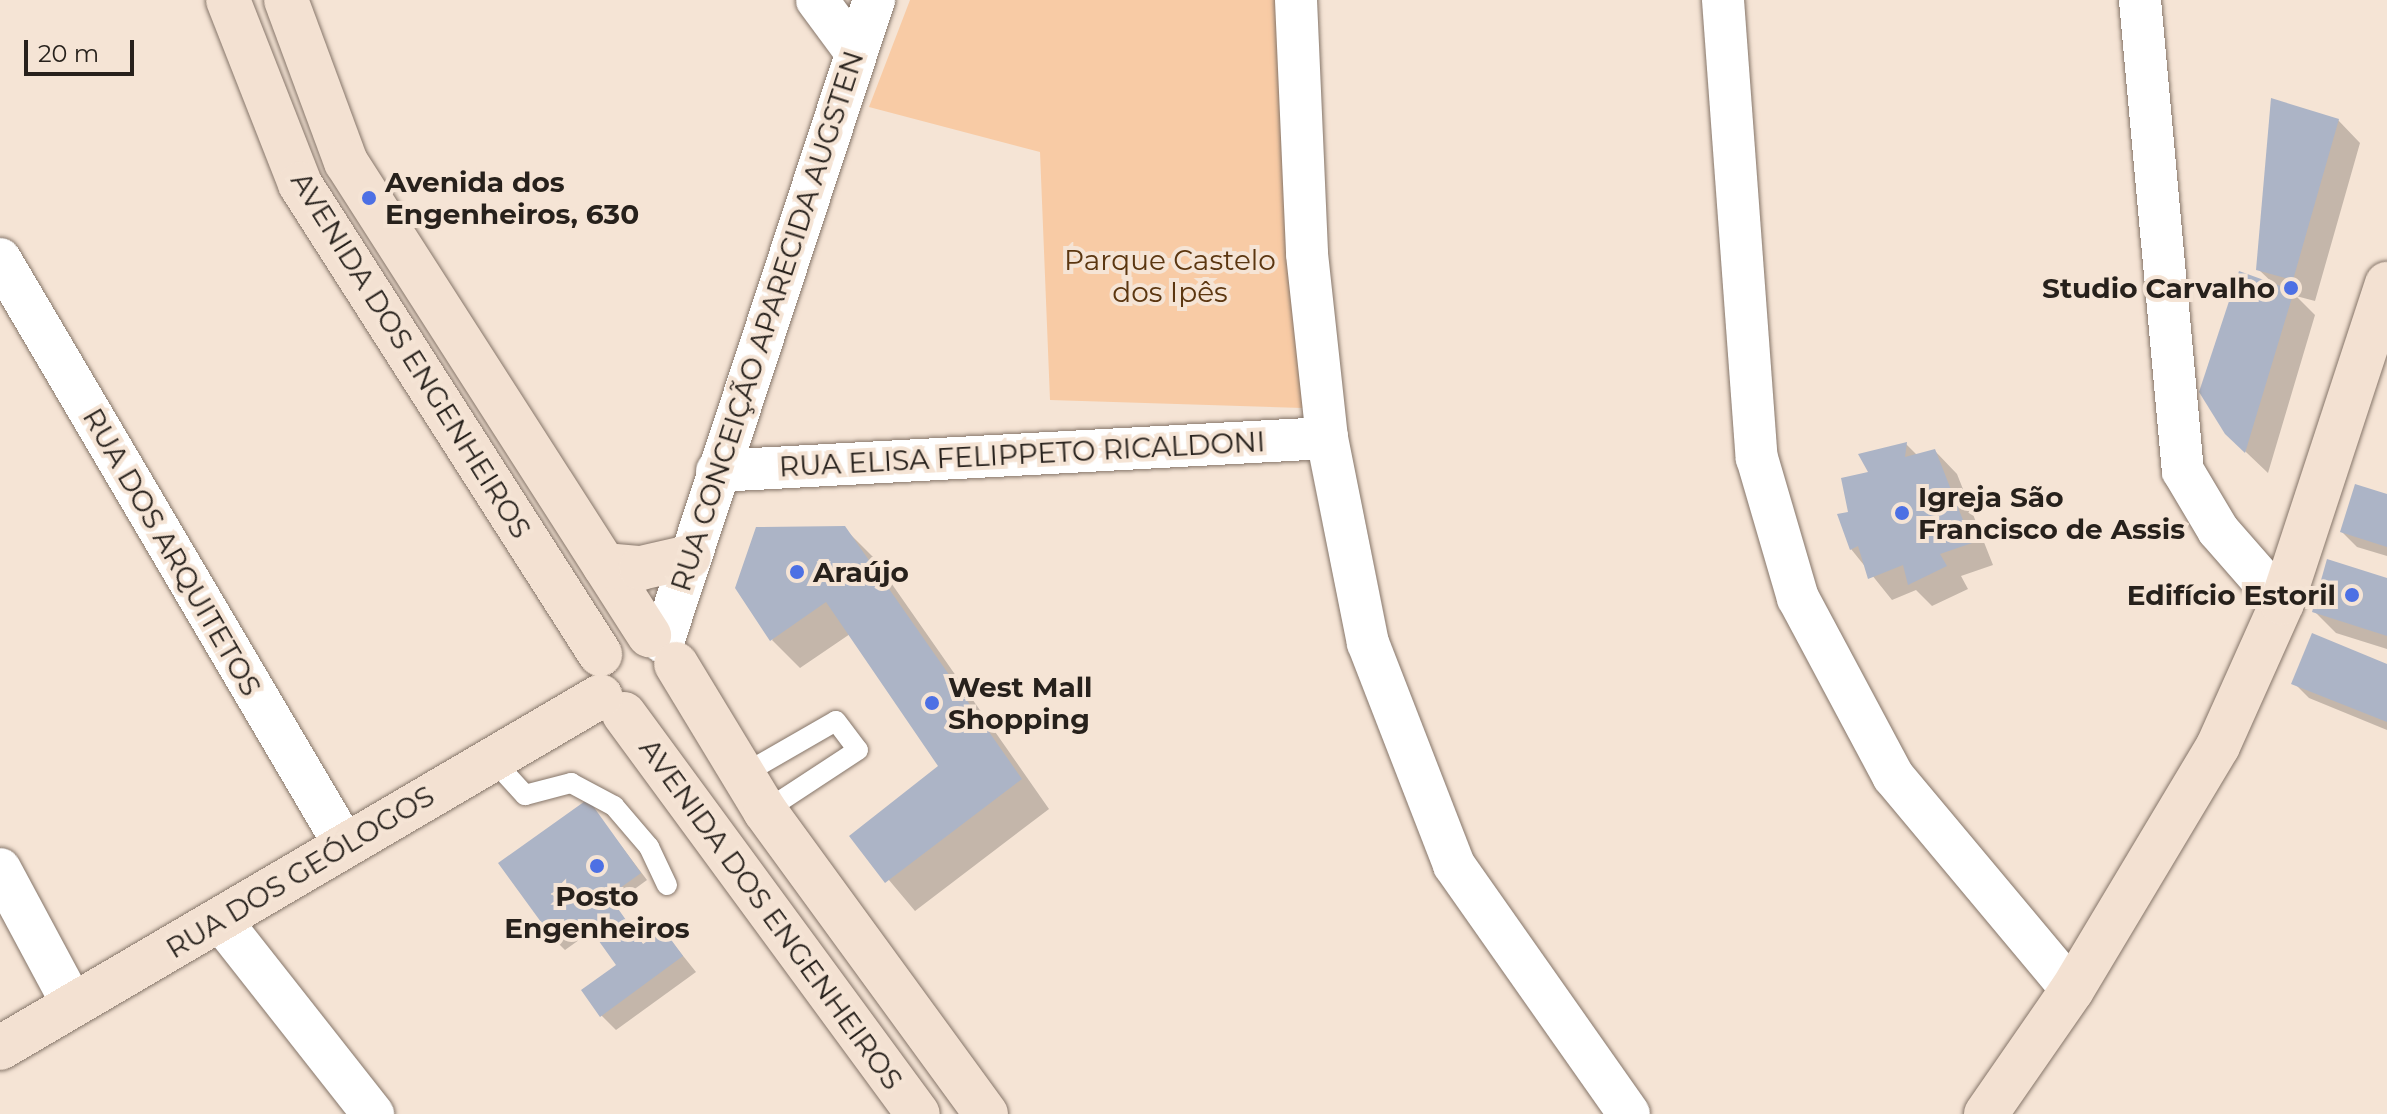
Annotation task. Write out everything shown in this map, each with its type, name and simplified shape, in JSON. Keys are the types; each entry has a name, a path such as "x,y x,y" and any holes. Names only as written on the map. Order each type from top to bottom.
{"street":[{"name":"AVENIDA DOS ENGENHEIROS","path":"228,0 300,184 608,688 765,909 918,1114"},
{"name":"AVENIDA DOS ENGENHEIROS","path":"286,0 346,162 604,565 663,647 765,811 986,1114"},
{"path":"817,0 854,50"},
{"name":"RUA CONCEIÇÃO APARECIDA AUGSTEN","path":"663,647 689,557 854,50 874,0"},
{"path":"1296,0 1307,254 1327,438 1368,643 1454,865 1629,1114"},
{"path":"1723,0 1757,458 1798,598 1893,776 2072,990"},
{"path":"2140,0 2183,471 2218,530 2282,603"},
{"name":"RUA DOS ARQUITETOS","path":"0,259 344,844"},
{"path":"1986,1114 2072,990 2218,746 2282,603 2387,284"},
{"name":"RUA ELISA FELIPPETO RICALDONI","path":"717,471 1327,438"},
{"path":"604,565 641,568 689,557"},
{"name":"RUA DOS GEÓLOGOS","path":"0,1048 221,921 344,844 608,688 616,638 663,647"},
{"path":"608,688 660,709 675,689 663,647"},
{"path":"0,869 73,1005"},
{"path":"765,909 810,873"},
{"path":"221,921 373,1114"}],"lane":[{"path":"742,775 836,721 858,750 765,811"},
{"path":"492,759 525,795 571,783 614,806 649,847 667,885"}],"green space":[{"name":"Parque Castelo dos Ipês","path":"910,0 1275,0 1303,408 1050,400 1040,152 869,107"}],"building":[{"path":"2271,98 2339,119 2293,280 2256,270"},
{"path":"2239,271 2294,291 2245,453 2225,434 2199,392"},
{"name":"Igreja São Francisco de Assis","path":"1907,442 1905,457 1935,449 1972,543 1940,554 1947,566 1908,585 1903,565 1868,579 1858,546 1850,550 1837,514 1848,512 1841,478 1868,472 1858,454"},
{"path":"2355,484 2387,494 2387,547 2340,532"},
{"name":"West Mall Shopping","path":"845,526 1022,779 885,883 849,836 938,766 826,602 770,641 735,588 756,527"},
{"name":"Edifício Estoril","path":"2327,559 2387,578 2387,636 2312,612"},
{"path":"2312,633 2387,664 2387,722 2291,684"},
{"path":"588,799 641,873 609,896 643,944 664,930 683,956 600,1017 581,990 616,965 586,923 557,944 498,863"}],"place":[{"name":"Avenida dos Engenheiros, 630","path":"369,198"},
{"name":"Studio Carvalho","path":"2291,288"},
{"name":"Igreja São Francisco de Assis","path":"1902,513"},
{"name":"Araújo","path":"797,572"},
{"name":"Edifício Estoril","path":"2352,595"},
{"name":"West Mall Shopping","path":"932,703"},
{"name":"Posto Engenheiros","path":"597,866"}]}
